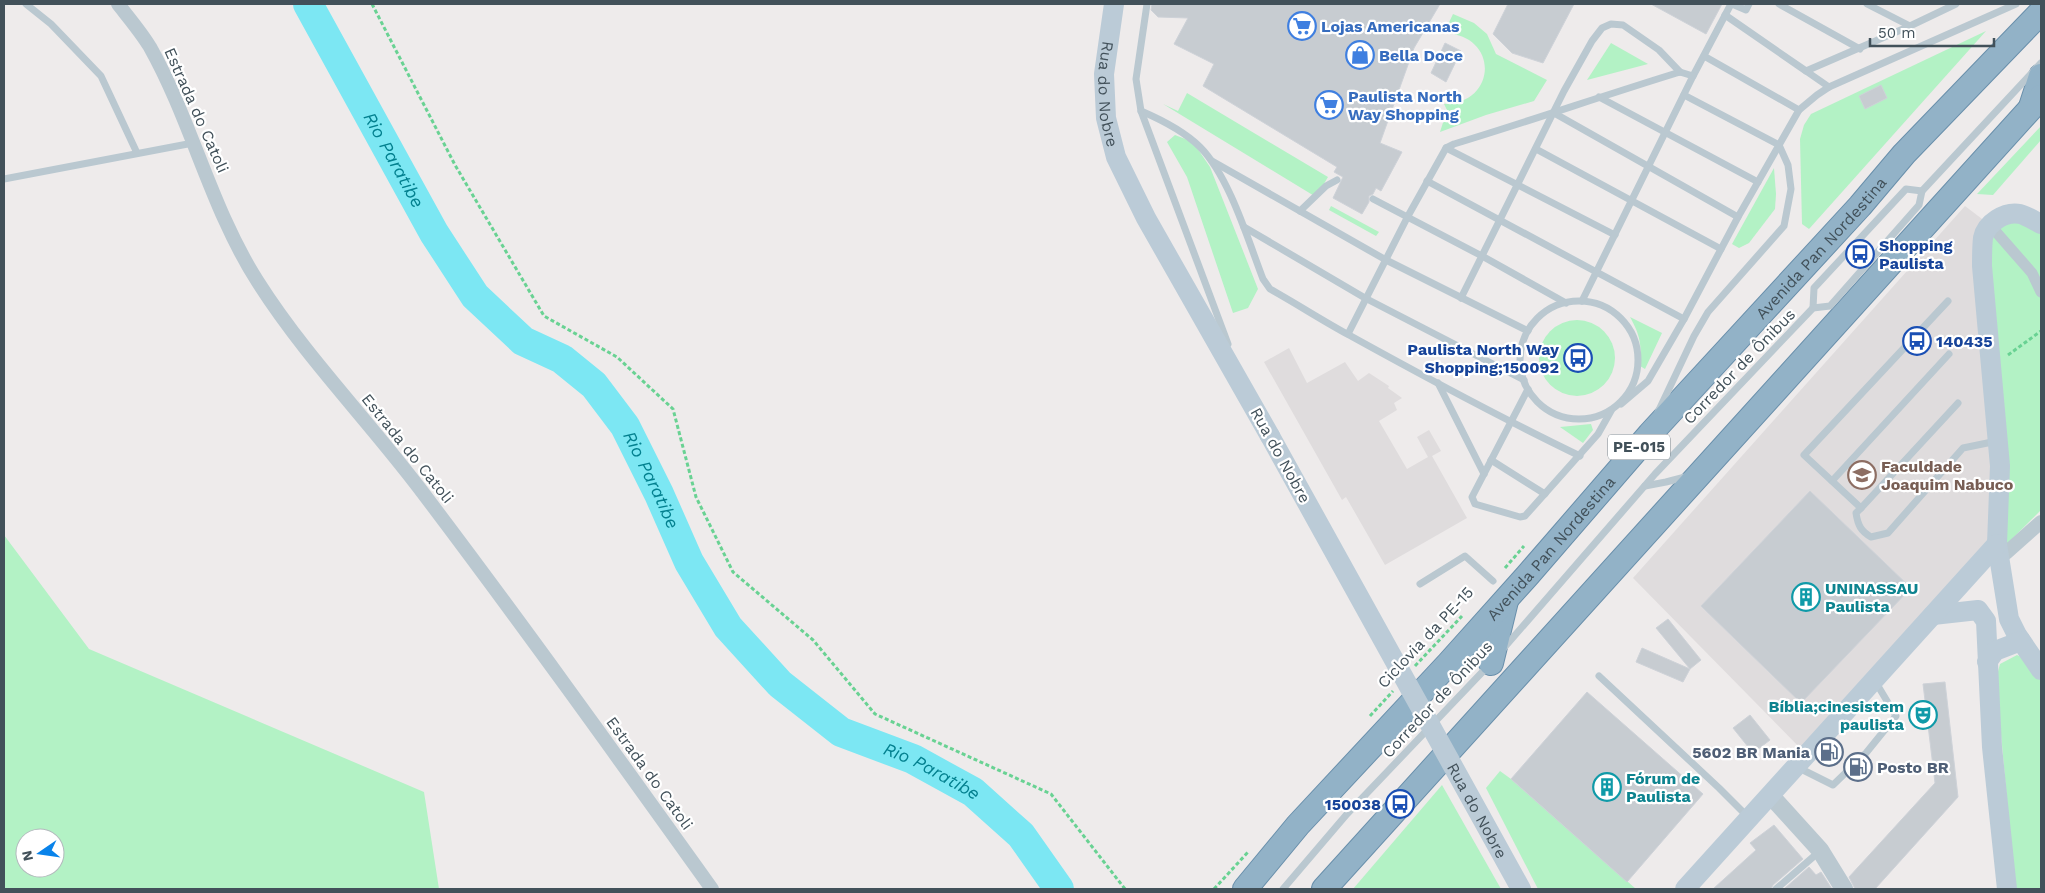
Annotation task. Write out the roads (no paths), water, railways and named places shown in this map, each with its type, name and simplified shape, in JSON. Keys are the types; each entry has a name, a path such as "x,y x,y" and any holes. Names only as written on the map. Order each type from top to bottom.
{"highway":[{"name":"Avenida Pan Nordestina","path":"1245,889 1500,590 1650,434 1860,206 1904,154 2041,12"},
{"path":"1324,889 2036,102 2041,76"},
{"path":"1491,663 1500,590"}],"main road":[{"name":"Rua do Nobre","path":"1114,4 1104,74 1106,118 1116,157 1146,218 1270,436 1521,889"},
{"path":"2041,224 2020,214 2011,214 1996,220 1990,225 1983,236 1982,266 2000,466 1997,548 2009,619 2021,641 2041,670"},
{"path":"1694,887 1750,819 1874,680 1933,614 1997,548"},
{"path":"1933,614 1978,610 1986,622 1992,748 2007,889"},
{"path":"1987,662 1995,650 2021,641"}],"street":[{"name":"Estrada do Catoli","path":"118,4 152,50 234,238 258,283 342,394 418,487 712,889"},
{"path":"1990,225 2032,273 2041,292"},
{"path":"1997,548 2006,553 2041,522"},
{"path":"1771,796 1820,850 1844,889"}],"lane":[{"path":"26,4 51,24 101,76 137,153"},
{"path":"1147,4 1136,80 1141,111 1245,392"},
{"path":"1582,301 1725,15 1732,4 1746,10 1749,4"},
{"path":"1779,4 1860,49"},
{"path":"1866,4 1910,26"},
{"path":"1806,72 1956,4"},
{"path":"1621,404 1632,388 1638,363 1636,344 1628,328 1616,314 1600,305 1582,301 1566,303 1551,308 1538,318 1528,331 1522,347 1521,363 1524,380 1536,400 1546,409 1572,419 1599,416 1621,404 1648,381 1799,110 1816,95 1829,87 2016,4"},
{"path":"1725,15 1829,87"},
{"path":"1461,298 1592,41 1602,28 1611,24 1623,26 1659,50 1680,72 1693,76"},
{"path":"1704,56 1799,110"},
{"name":"Corredor de Ônibus","path":"1284,889 1347,814 1491,663 1645,486 1813,308 1830,306 1919,205 1922,191 2041,63"},
{"path":"1348,334 1408,216 1446,148 1554,114 1599,96 1680,72"},
{"path":"1650,434 1660,406 1694,336 1708,312 1784,226 1791,189 1788,165 1779,146 1684,95"},
{"path":"1599,96 1758,182"},
{"path":"1141,111 1159,119 1192,140 1212,161 1231,197 1263,279 1270,289 1510,423 1580,456"},
{"path":"1554,114 1738,217"},
{"path":"4,178 193,143"},
{"path":"1446,148 1615,235"},
{"path":"1536,149 1721,250"},
{"path":"1212,161 1386,260 1528,331"},
{"path":"1300,211 1326,186 1338,180"},
{"path":"1428,180 1500,221 1684,319"},
{"name":"Corredor de Ônibus","path":"1813,308 1814,288 1846,253 1906,189 1922,191"},
{"path":"1373,199 1408,216 1566,303"},
{"path":"1243,227 1366,298 1524,380"},
{"path":"1862,508 1804,455 1948,301"},
{"path":"1832,481 1949,354"},
{"path":"1438,383 1484,474"},
{"path":"1528,389 1472,499 1475,504 1494,511 1523,517 1580,456 1598,434 1611,410"},
{"path":"1958,403 1856,513 1857,522 1862,531 1872,537 1888,533 1963,448 1998,440"},
{"path":"1491,460 1545,494"},
{"path":"1645,486 1702,472"},
{"path":"1420,584 1465,556 1500,590"},
{"path":"1599,676 1750,819"},
{"path":"1797,767 1833,785 1866,753 1896,716 1874,680"},
{"path":"1776,889 1820,850"}],"waterway":[{"name":"Rio Paratibe","path":"308,4 434,233 475,296 523,341 562,359 594,385 625,426 659,494 689,562 728,627 780,684 841,732 913,759 973,792 1021,835 1059,889"}],"place":[{"name":"Lojas Americanas","path":"1302,26"},
{"name":"Bella Doce","path":"1360,55"},
{"name":"Paulista North Way Shopping","path":"1329,105"},
{"name":"Shopping Paulista","path":"1860,254"},
{"name":"140435","path":"1917,341"},
{"name":"Paulista North Way Shopping;150092","path":"1578,358"},
{"name":"Faculdade Joaquim Nabuco","path":"1862,475"},
{"name":"UNINASSAU Paulista","path":"1806,597"},
{"name":"Bíblia;cinesistem paulista","path":"1923,715"},
{"name":"5602 BR Mania","path":"1829,752"},
{"name":"Posto BR","path":"1858,767"},
{"name":"Fórum de Paulista","path":"1607,787"},
{"name":"150038","path":"1400,804"}]}
